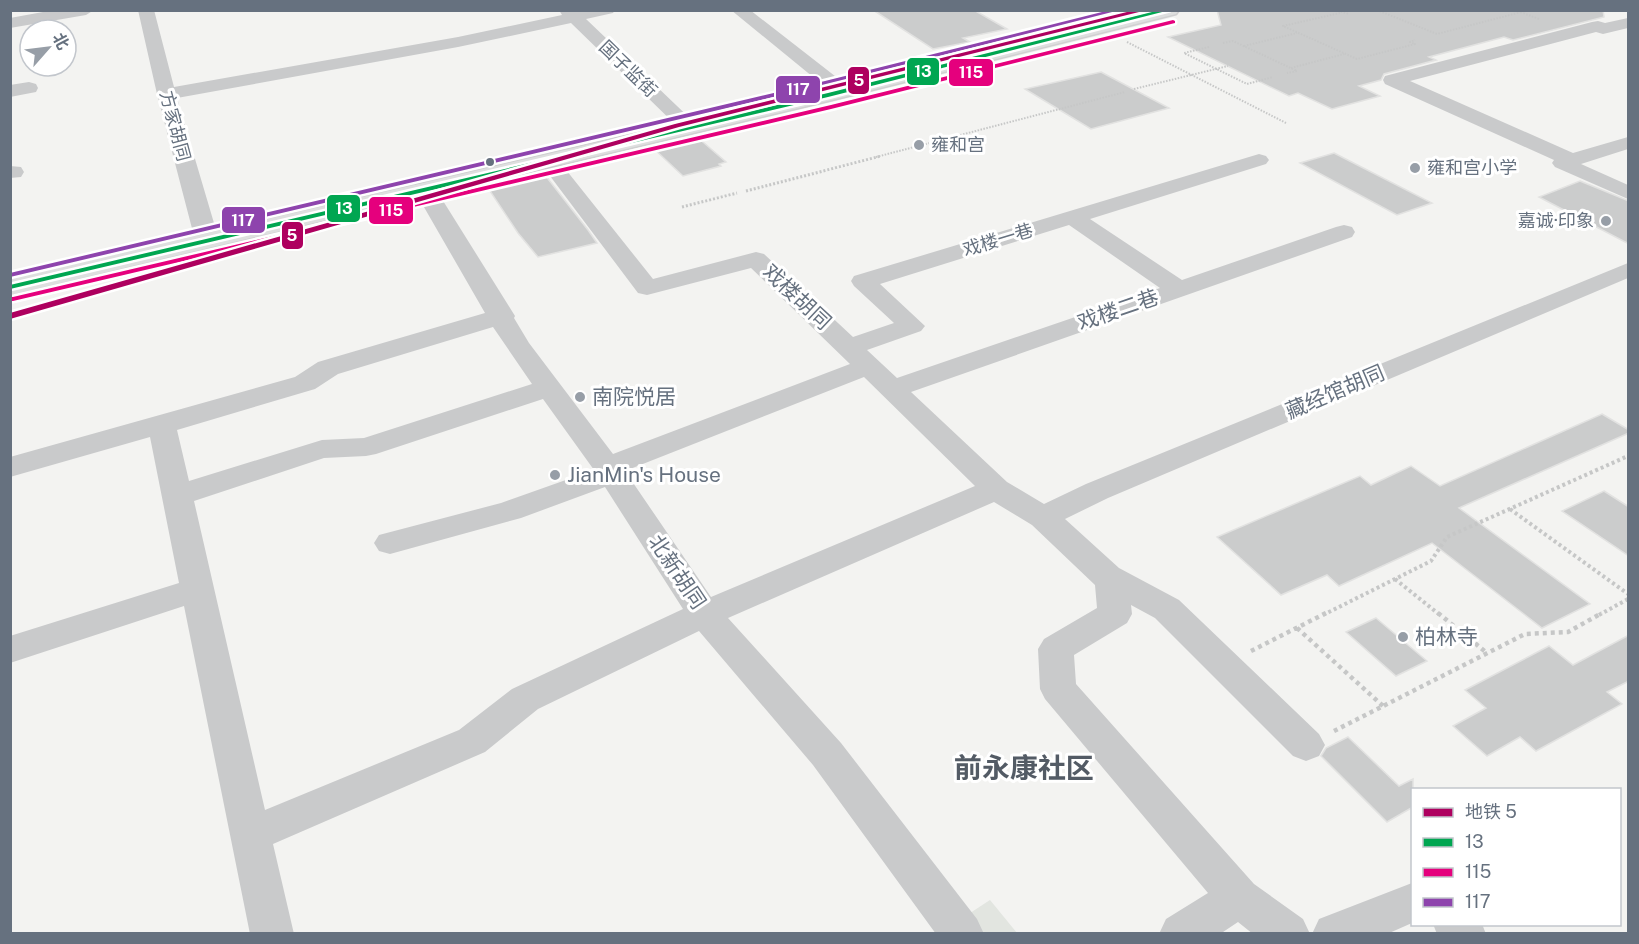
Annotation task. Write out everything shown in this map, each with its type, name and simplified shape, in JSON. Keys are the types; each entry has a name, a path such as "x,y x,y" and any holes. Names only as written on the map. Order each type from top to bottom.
{"main road":[{"path":"10,287 842,91 1112,20 1170,10"}],"street":[{"path":"10,23 86,10"},
{"name":"方家胡同","path":"146,10 166,94 207,240"},
{"path":"166,94 458,42 570,14 608,10"},
{"path":"739,10 842,91"},
{"name":"国子监街","path":"570,14 689,127"},
{"path":"1571,160 1392,80 1539,41 1598,27 1603,29 1629,23"},
{"path":"1629,143 1562,163 1629,193"},
{"name":"戏楼胡同","path":"548,160 647,288 756,258 996,489 1043,517 1106,576 1167,609 1306,745"},
{"name":"戏楼一巷","path":"859,356 912,326 863,281 1259,160"},
{"name":"北新胡同","path":"424,188 502,316 517,345 609,470 704,614 827,754 962,933"},
{"path":"1071,217 1178,289"},
{"name":"戏楼二巷","path":"893,389 1344,232"},
{"name":"藏经馆胡同","path":"1043,517 1097,491 1629,270"},
{"path":"10,467 162,426 304,383 328,368 502,316"},
{"path":"390,543 510,511 609,470 859,356"},
{"path":"177,495 322,449 366,447 549,388"},
{"path":"162,426 272,933"},
{"path":"252,834 472,741 525,699 704,614 996,489"},
{"path":"1106,576 1111,580 1115,614 1056,649 1058,689 1239,898 1288,933"},
{"path":"10,650 198,589"},
{"path":"1181,933 1239,898"},
{"path":"1334,933 1411,904"}],"path":[{"path":"1335,10 1340,13"},
{"path":"1377,10 1437,34"},
{"path":"1515,10 1539,19"},
{"path":"1429,36 1528,10"},
{"path":"1349,14 1340,13 1283,26 1357,59 1415,44 1410,42 1415,40"},
{"path":"1112,20 1192,75 1286,123"},
{"path":"1244,46 1298,33"},
{"path":"1223,43 1233,41 1297,71 1287,74"},
{"path":"1209,47 1184,53 1247,84 1273,77"},
{"path":"1291,68 1345,54"},
{"path":"1134,89 1227,66"},
{"path":"746,190 1125,92"},
{"path":"682,207 737,193"},
{"path":"1224,665 1431,561 1447,537 1629,456"},
{"path":"1509,509 1629,594"},
{"path":"1395,579 1487,652"},
{"path":"1306,745 1525,633 1568,632 1629,599"},
{"path":"1297,628 1383,706"}],"shaded area":[{"path":"990,900 1017,933 972,933 961,919"}],"building":[{"path":"873,10 974,10 1007,29 963,38 970,42 933,49"},
{"path":"1217,10 1603,10 1604,17 1513,40 1504,37 1429,57 1436,60 1384,74 1381,80 1359,86 1380,96 1332,109 1298,93 1289,96 1168,37 1221,25"},
{"path":"1101,72 1169,108 1091,129 1025,89"},
{"path":"696,136 726,162 719,164 721,166 683,176 652,147"},
{"path":"1334,153 1432,203 1397,215 1300,163"},
{"path":"545,175 597,243 538,257 518,233 488,188"},
{"name":"嘉诚·印象","path":"1580,181 1629,201 1629,244 1539,197"},
{"path":"1602,414 1629,430 1629,433 1459,508 1590,604 1542,628 1432,543 1339,586 1327,575 1281,595 1217,537 1360,476 1371,485 1411,466 1440,486"},
{"path":"1604,491 1629,507 1629,556 1562,511"},
{"path":"1376,618 1427,661 1396,676 1346,632"},
{"path":"1629,635 1629,681 1607,692 1622,704 1536,751 1520,737 1487,756 1453,726 1486,708 1465,690 1549,646 1573,665"},
{"path":"1348,737 1399,786 1413,779 1411,808 1387,822 1321,756 1326,748"}],"metro line":[{"name":"5","path":"10,316 677,125 1144,10"}],"transit line":[{"name":"117","path":"10,275 825,83 1118,10"},
{"name":"13","path":"10,287 828,95 1168,10"},
{"name":"115","path":"13,299 831,107 1173,22"}],"place":[{"name":"雍和宫","path":"919,145"},
{"name":"雍和宫小学","path":"1415,168"},
{"name":"嘉诚·印象","path":"1606,221"},
{"name":"南院悦居","path":"580,397"},
{"name":"JianMin's House","path":"555,475"},
{"name":"柏林寺","path":"1403,637"}],"district":[{"name":"前永康社区","path":"1024,768"}]}
